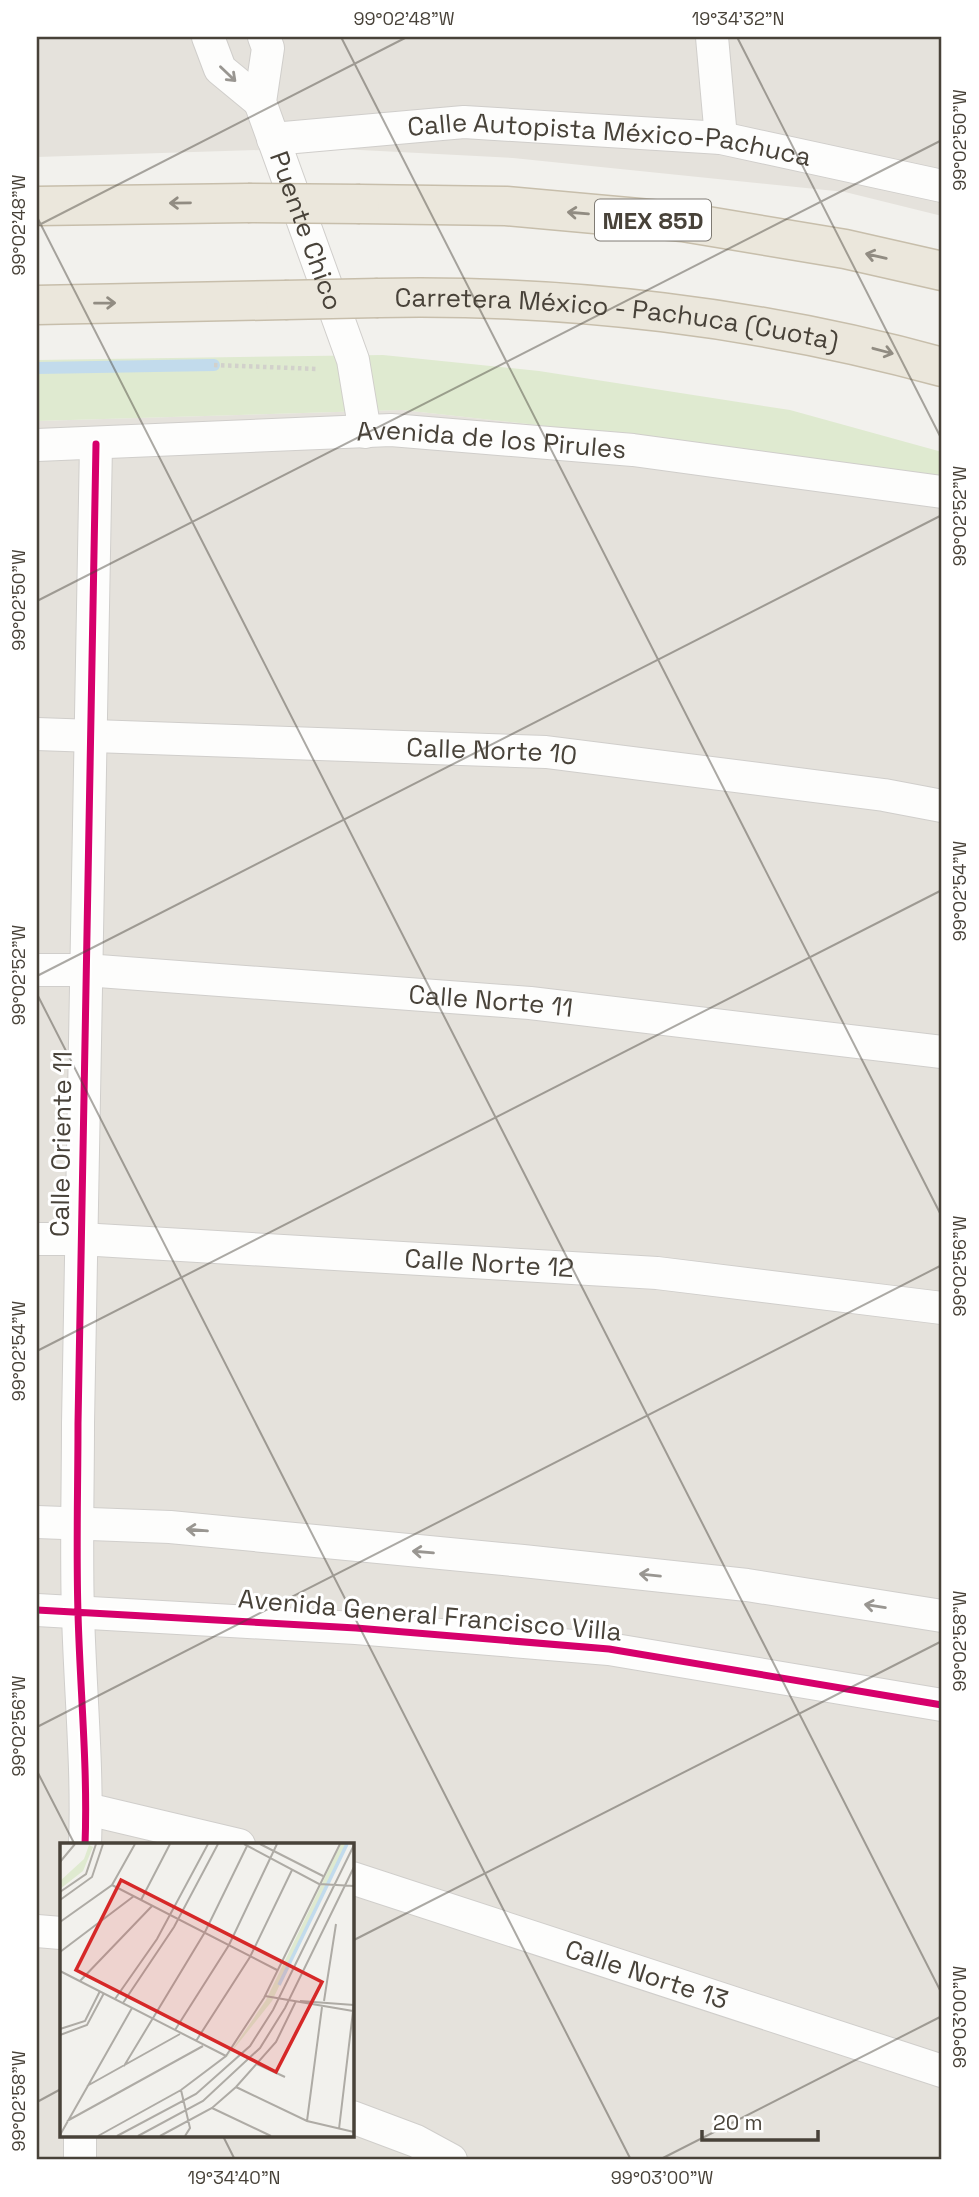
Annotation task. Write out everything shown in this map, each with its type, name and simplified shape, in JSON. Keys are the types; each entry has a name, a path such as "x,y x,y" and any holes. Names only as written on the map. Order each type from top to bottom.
{"highway":[{"name":"MEX 85D","path":"37,206 248,203 506,206 683,222 845,249 942,271"},
{"name":"Carretera México - Pachuca (Cuota)","path":"37,305 456,296 706,318 871,347 942,367"}],"street":[{"path":"208,37 220,69 260,102"},
{"path":"260,102 268,48 264,37"},
{"path":"712,37 721,138"},
{"name":"Puente Chico","path":"260,102 353,365 365,432"},
{"name":"Calle Autopista México-Pachuca","path":"273,139 464,122 721,138 942,186"},
{"name":"Avenida de los Pirules","path":"37,445 391,430 634,450 942,492"},
{"name":"Calle Oriente 11","path":"85,1843 77,1522 85,970 93,734 96,444"},
{"name":"Calle Norte 10","path":"37,734 546,752 884,795 942,806"},
{"name":"Calle Norte 11","path":"37,970 85,970 530,1003 942,1052"},
{"name":"Calle Norte 12","path":"37,1239 80,1239 657,1273 942,1308"},
{"path":"37,1522 197,1530 747,1585 942,1616"},
{"name":"Avenida General Francisco Villa","path":"37,1610 356,1628 609,1649 942,1705"},
{"path":"86,1809 230,1843"},
{"name":"Calle Norte 13","path":"354,1879 942,2071"},
{"path":"37,1931 60,1933"},
{"path":"354,2118 416,2141 451,2160"},
{"path":"80,2138 80,2160"}],"path":[{"path":"214,365 353,365"}],"shaded area":[{"path":"37,37 942,37 942,216 845,192 513,158 322,148 37,157"},
{"path":"402,410 652,438 942,476 942,2160 37,2160 37,421"}],"green space":[{"path":"383,355 539,371 790,410 942,452 942,476 652,438 402,410 37,421 37,360"}],"waterway":[{"path":"37,368 214,365"}],"cycle path":[{"path":"85,1843 77,1518 96,444"},
{"path":"37,1610 356,1628 609,1649 942,1705"}]}
